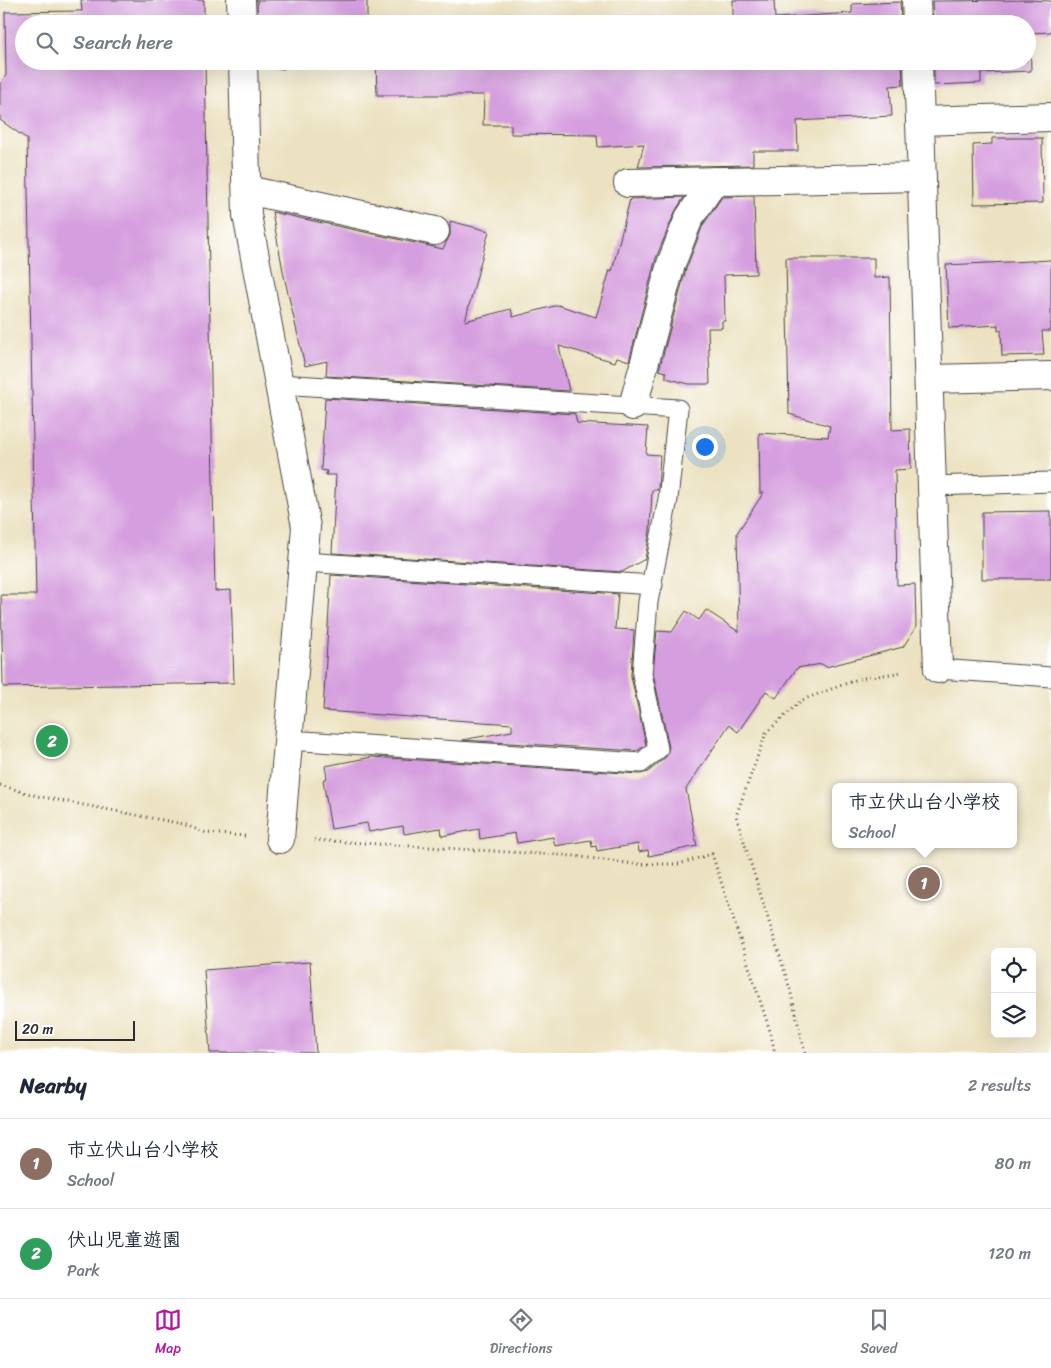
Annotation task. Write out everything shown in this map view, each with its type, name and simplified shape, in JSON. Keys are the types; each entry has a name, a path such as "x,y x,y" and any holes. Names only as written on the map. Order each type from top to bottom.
{"street":[{"path":"241,0 242,15"},
{"path":"916,0 916,15"},
{"path":"243,70 247,215 306,527 280,839"},
{"path":"918,70 938,669"},
{"path":"920,121 1051,117"},
{"path":"628,183 922,177"},
{"path":"633,406 671,264 689,218 714,181"},
{"path":"247,190 435,231"},
{"path":"928,379 1051,376"}],"lane":[{"path":"279,384 678,409 668,499 653,585 648,602 642,674 658,748 641,763 288,740"},
{"path":"932,486 1051,482"},
{"path":"304,562 653,585"},
{"path":"938,669 1051,677"}],"path":[{"path":"805,1053 790,990 736,816 766,732 802,700 858,679 924,669 938,669"},
{"path":"0,785 37,796 182,824 206,833 574,856 634,864 679,864 712,854 770,1031 775,1053"}],"building":[{"path":"81,0 204,0 204,15 15,15 15,70 205,70 215,591 231,590 234,683 3,687 1,595 36,595 27,139 0,120 0,84 6,75 5,12 82,11"},
{"path":"257,0 367,0 367,15 258,15"},
{"path":"733,0 774,0 775,15 733,15"},
{"path":"932,1 1051,1 1051,32 1036,33 1036,15 933,15"},
{"path":"900,2 901,15 821,15 852,13 852,4"},
{"path":"376,70 902,70 903,85 890,86 892,116 797,121 798,151 753,151 753,165 638,167 644,144 598,147 597,135 511,134 511,125 483,125 484,95 377,95"},
{"path":"934,70 1031,70 981,73 981,83 934,85"},
{"path":"992,138 1042,138 1043,203 974,204 973,145 992,144"},
{"path":"754,196 756,274 724,275 725,321 722,321 722,328 708,328 710,384 689,384 666,378 666,372 659,370 686,269 703,225 722,197"},
{"path":"684,197 675,212 656,258 629,361 617,357 615,362 559,346 569,391 326,376 327,361 305,366 284,276 272,212 443,249 450,235 450,221 489,231 465,321 511,309 513,317 558,305 596,317 610,270 612,271 630,199"},
{"path":"786,258 874,258 874,278 890,277 892,430 910,429 911,469 895,470 897,585 915,584 916,627 903,647 826,667 822,664 797,668 776,698 766,691 738,732 729,725 686,789 697,846 649,856 648,850 639,852 638,844 597,851 596,846 592,847 591,840 555,846 553,837 517,843 515,833 480,839 479,829 442,836 441,828 404,834 403,826 369,832 367,823 331,829 323,780 327,778 325,766 372,757 640,774 648,772 666,757 669,747 653,673 657,631 672,632 686,611 699,620 706,610 739,632 737,533 764,492 760,494 759,433 828,437 830,426 789,414"},
{"path":"1051,260 1051,331 1042,331 1044,355 1002,356 1001,330 998,331 998,325 949,328 946,265"},
{"path":"325,398 575,414 577,423 648,427 646,454 660,455 658,490 652,490 650,531 645,559 622,572 332,553 336,475 326,475 327,471 321,470"},
{"path":"1051,511 1051,579 982,579 982,512"},
{"path":"331,575 618,594 615,629 634,630 631,676 646,745 637,751 462,740 512,731 512,724 323,711"},
{"path":"310,962 316,1053 210,1053 204,970"}],"place":[{"name":"伏山児童遊園","path":"52,741"},
{"name":"市立伏山台小学校","path":"924,883"}]}
